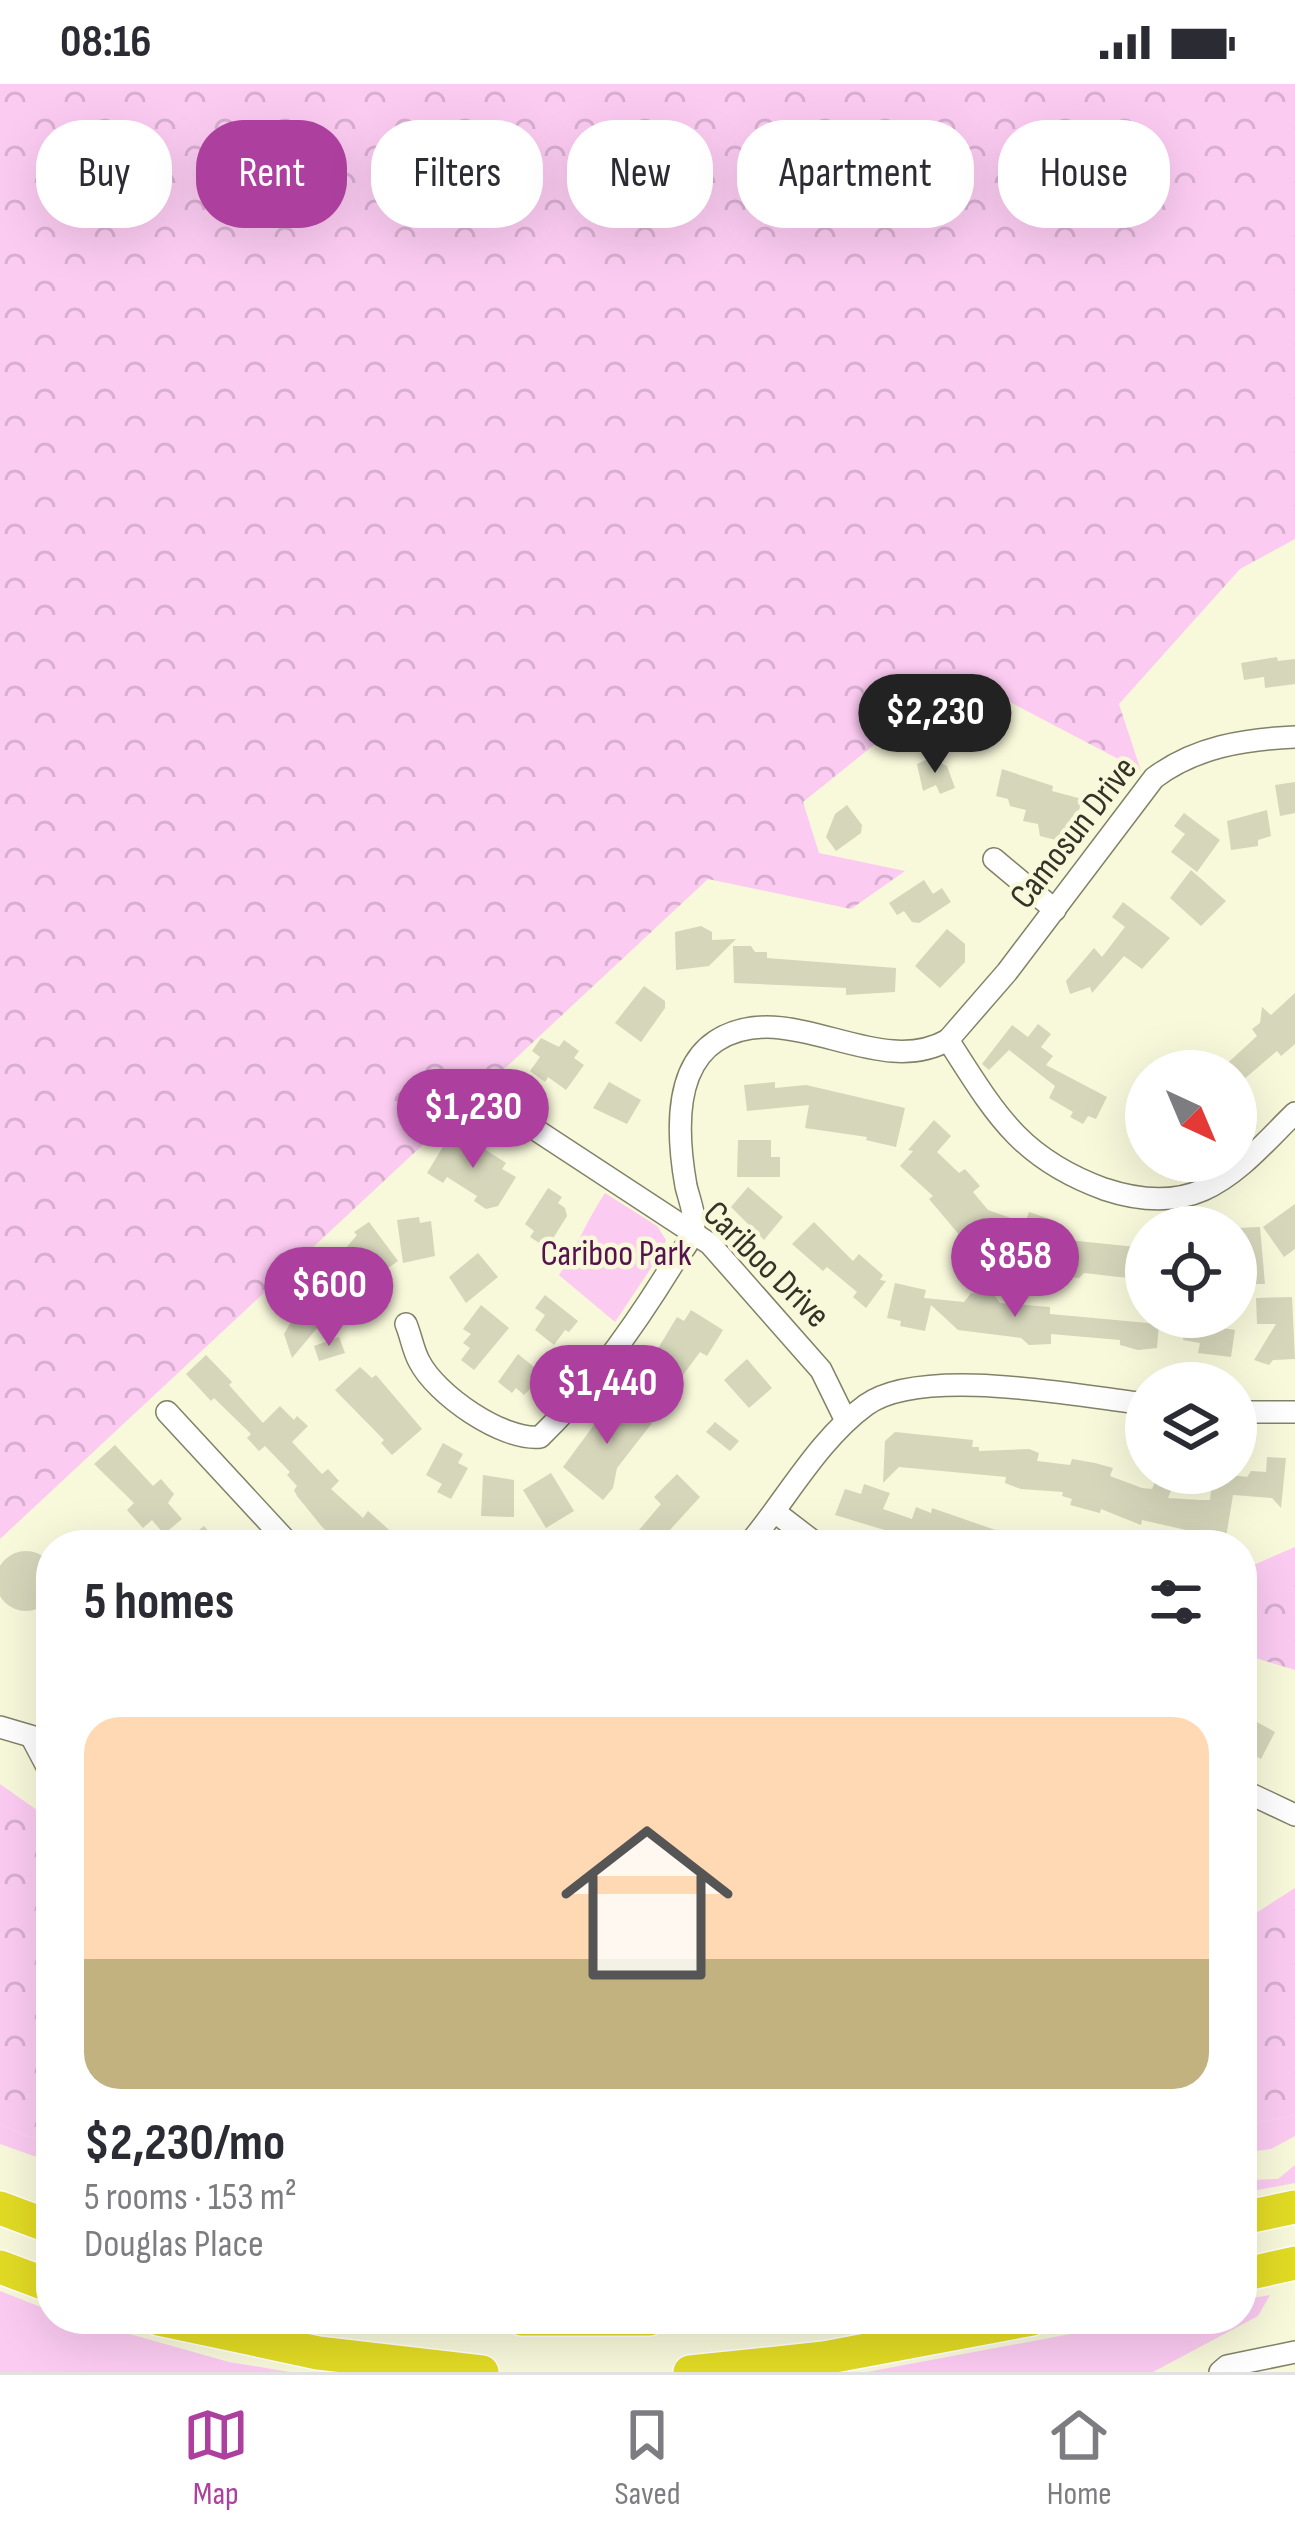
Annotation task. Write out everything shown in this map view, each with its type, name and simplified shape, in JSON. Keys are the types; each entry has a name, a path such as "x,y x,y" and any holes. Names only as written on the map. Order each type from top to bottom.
{"highway":[{"path":"1257,2215 1295,2207"},
{"path":"0,2208 36,2222"},
{"path":"1257,2272 1295,2264"},
{"path":"0,2267 36,2280"},
{"path":"227,2334 318,2354 482,2372"},
{"path":"690,2372 824,2358 952,2334"}],"street":[{"name":"Camosun Drive","path":"948,1040 1055,910 1136,799 1168,767 1222,746 1295,737"},
{"path":"994,859 1055,910"},
{"path":"406,1324 420,1365 455,1400 511,1436 540,1437 636,1321 693,1231 683,1154 684,1098 691,1071 713,1043 739,1032 764,1028 911,1052 948,1040 1003,1124 1028,1149 1055,1168 1124,1196 1156,1200 1199,1192 1235,1169 1295,1113"},
{"name":"Cariboo Drive","path":"492,1101 710,1244 821,1370 846,1421"},
{"path":"760,1530 846,1421 882,1396 930,1386 985,1386 1125,1402"},
{"path":"167,1412 276,1530"},
{"path":"1257,1412 1295,1412"},
{"path":"775,1512 798,1530"},
{"path":"0,1727 36,1738"},
{"path":"1257,1797 1295,1815"},
{"path":"1220,2372 1227,2366 1295,2352"}],"green space":[{"path":"0,84 1295,84 1295,539 1240,569 1119,704 1141,771 1008,701 986,682 948,739 874,745 803,802 819,853 905,871 851,909 708,879 0,1539"},
{"name":"Cariboo Park","path":"605,1193 657,1226 666,1240 615,1322 559,1275"},
{"path":"1295,1547 1295,1636 1257,1599 1257,1563"},
{"path":"1295,1559 1295,1670 1257,1659 1257,1604 1283,1566"},
{"path":"0,1784 36,1809 36,2140 0,2124"},
{"path":"1295,1888 1295,2115 1257,2123 1257,1912"},
{"path":"1295,2115 1295,2136 1257,2151 1257,2123"},
{"path":"0,2124 36,2140 36,2157 0,2144"},
{"path":"1295,2165 1295,2183 1257,2190 1257,2180 1278,2179"},
{"path":"0,2291 36,2305 36,2334 129,2334 229,2362 290,2372 0,2372"},
{"path":"1270,2295 1257,2317 1257,2297"},
{"path":"1071,2334 1224,2334 1153,2372 867,2372"}],"building":[{"path":"1277,657 1278,661 1295,659 1295,684 1265,688 1264,677 1244,680 1241,663"},
{"path":"930,758 947,766 955,788 940,794 936,785 923,791 917,764"},
{"path":"1002,769 1082,799 1072,836 1060,841 1040,836 1038,824 1023,821 1026,810 996,796"},
{"path":"1295,782 1295,813 1280,816 1275,785"},
{"path":"847,805 862,825 861,833 836,851 826,837 835,814"},
{"path":"1267,810 1271,836 1258,840 1258,846 1231,850 1227,821"},
{"path":"1184,813 1220,840 1197,872 1171,852 1185,834 1174,826"},
{"path":"1191,870 1226,901 1201,926 1170,898"},
{"path":"924,880 933,894 942,888 951,902 919,923 904,911 897,915 889,903"},
{"path":"1123,902 1170,938 1142,969 1124,956 1092,993 1090,987 1070,994 1066,981 1094,948 1102,957 1125,927 1112,917"},
{"path":"701,926 712,932 712,940 736,939 709,966 676,970 675,932"},
{"path":"947,929 965,944 965,962 940,988 915,966"},
{"path":"733,946 751,946 755,952 767,952 767,958 896,968 895,992 846,995 846,988 734,983"},
{"path":"644,986 665,1001 665,1008 641,1042 615,1023"},
{"path":"1295,993 1295,1044 1281,1056 1277,1051 1257,1068 1257,1050 1242,1050 1257,1036 1252,1029 1260,1023 1262,1007 1271,1015"},
{"path":"1038,1024 1051,1034 1041,1047 1053,1056 1046,1065 1107,1097 1096,1119 1088,1116 1083,1124 1070,1117 1073,1112 1049,1098 1055,1086 1009,1050 989,1070 982,1064 1012,1025 1028,1037"},
{"path":"541,1038 559,1047 564,1040 579,1051 574,1058 584,1065 566,1090 530,1071 540,1057 532,1051"},
{"path":"609,1082 641,1100 627,1124 593,1108"},
{"path":"775,1082 775,1088 806,1085 905,1108 896,1147 867,1137 805,1128 809,1105 747,1111 744,1085"},
{"path":"934,1120 951,1136 937,1152 959,1173 965,1169 980,1186 973,1192 988,1210 1025,1223 1029,1212 1053,1220 1048,1238 1125,1246 1125,1278 1061,1276 1057,1270 990,1249 987,1257 964,1249 967,1244 929,1199 933,1196 900,1166 913,1151 908,1150"},
{"path":"466,1137 506,1163 502,1169 516,1177 498,1206 486,1209 474,1201 477,1196 447,1177 443,1183 427,1173 447,1140 462,1143"},
{"path":"738,1140 771,1140 771,1157 780,1157 780,1177 737,1177"},
{"path":"748,1187 783,1217 764,1240 731,1207"},
{"path":"548,1188 562,1197 558,1203 567,1216 547,1248 530,1237 534,1231 525,1224"},
{"path":"1295,1204 1295,1249 1284,1257 1263,1227"},
{"path":"419,1217 420,1223 431,1221 435,1256 403,1263 397,1220"},
{"path":"369,1222 398,1261 361,1288 347,1305 321,1283 329,1307 304,1286 316,1270 319,1280 357,1235 354,1232"},
{"path":"814,1222 853,1261 859,1254 883,1275 880,1280 886,1281 866,1308 853,1297 857,1292 792,1244"},
{"path":"1260,1227 1265,1284 1257,1284"},
{"path":"478,1253 498,1277 466,1303 449,1277"},
{"path":"895,1283 926,1290 924,1298 964,1302 971,1293 995,1296 1000,1303 1050,1307 1050,1314 1125,1321 1125,1338 1158,1338 1157,1348 1138,1350 1120,1345 1120,1340 1051,1334 1051,1344 1029,1345 1021,1338 958,1330 931,1305 925,1331 887,1318"},
{"path":"545,1295 578,1321 554,1345 535,1330 545,1315 535,1308"},
{"path":"1292,1297 1295,1359 1273,1360 1269,1365 1254,1360 1276,1324 1257,1324 1257,1298"},
{"path":"481,1305 509,1328 474,1370 461,1360 470,1348 463,1343 471,1334 463,1329"},
{"path":"691,1310 723,1330 707,1356 700,1352 683,1375 677,1385 683,1389 672,1404 639,1380 677,1317 684,1321"},
{"path":"300,1318 318,1327 292,1358 284,1334 292,1320"},
{"path":"339,1337 345,1353 319,1361 314,1346"},
{"path":"1234,1338 1231,1357 1198,1353 1200,1343 1183,1340"},
{"path":"518,1354 544,1375 524,1395 498,1382"},
{"path":"206,1355 263,1423 280,1406 294,1420 297,1416 308,1426 292,1442 322,1474 328,1469 339,1481 331,1489 363,1518 368,1511 389,1530 325,1530 297,1496 297,1486 287,1475 290,1472 265,1446 259,1451 247,1438 251,1434 186,1374"},
{"path":"747,1359 772,1388 749,1408 724,1380"},
{"path":"360,1367 372,1378 376,1375 422,1429 392,1455 381,1443 384,1440 335,1390"},
{"path":"616,1395 652,1423 617,1468 613,1488 603,1500 563,1467"},
{"path":"715,1422 739,1441 730,1451 706,1432"},
{"path":"895,1432 973,1440 972,1447 979,1451 1029,1449 1039,1453 1037,1461 1095,1463 1113,1468 1110,1476 1125,1482 1125,1494 1170,1494 1168,1498 1210,1500 1211,1494 1257,1494 1257,1471 1266,1472 1267,1457 1286,1458 1281,1508 1272,1498 1233,1495 1227,1530 1186,1530 1142,1520 1141,1525 1101,1509 1100,1513 1070,1505 1072,1499 1062,1496 1063,1492 1021,1489 1005,1483 1006,1477 899,1467 883,1483 885,1441"},
{"path":"443,1443 463,1454 458,1463 468,1468 451,1499 437,1492 442,1484 426,1475"},
{"path":"115,1445 153,1486 161,1479 174,1494 168,1503 182,1519 169,1530 161,1530 152,1520 143,1528 127,1510 134,1503 94,1464"},
{"path":"551,1473 574,1511 546,1528 523,1490"},
{"path":"677,1474 700,1497 670,1530 639,1530 661,1504 654,1497"},
{"path":"483,1475 514,1480 514,1517 481,1516"},
{"path":"864,1484 890,1493 883,1509 912,1519 916,1507 931,1513 932,1508 995,1530 884,1530 835,1515 845,1489 861,1494"},
{"path":"14,1553 36,1553 36,1609 26,1611 14,1609 -1,1594 -1,1568"},
{"path":"1257,1722 1275,1732 1261,1759 1257,1757"}]}
